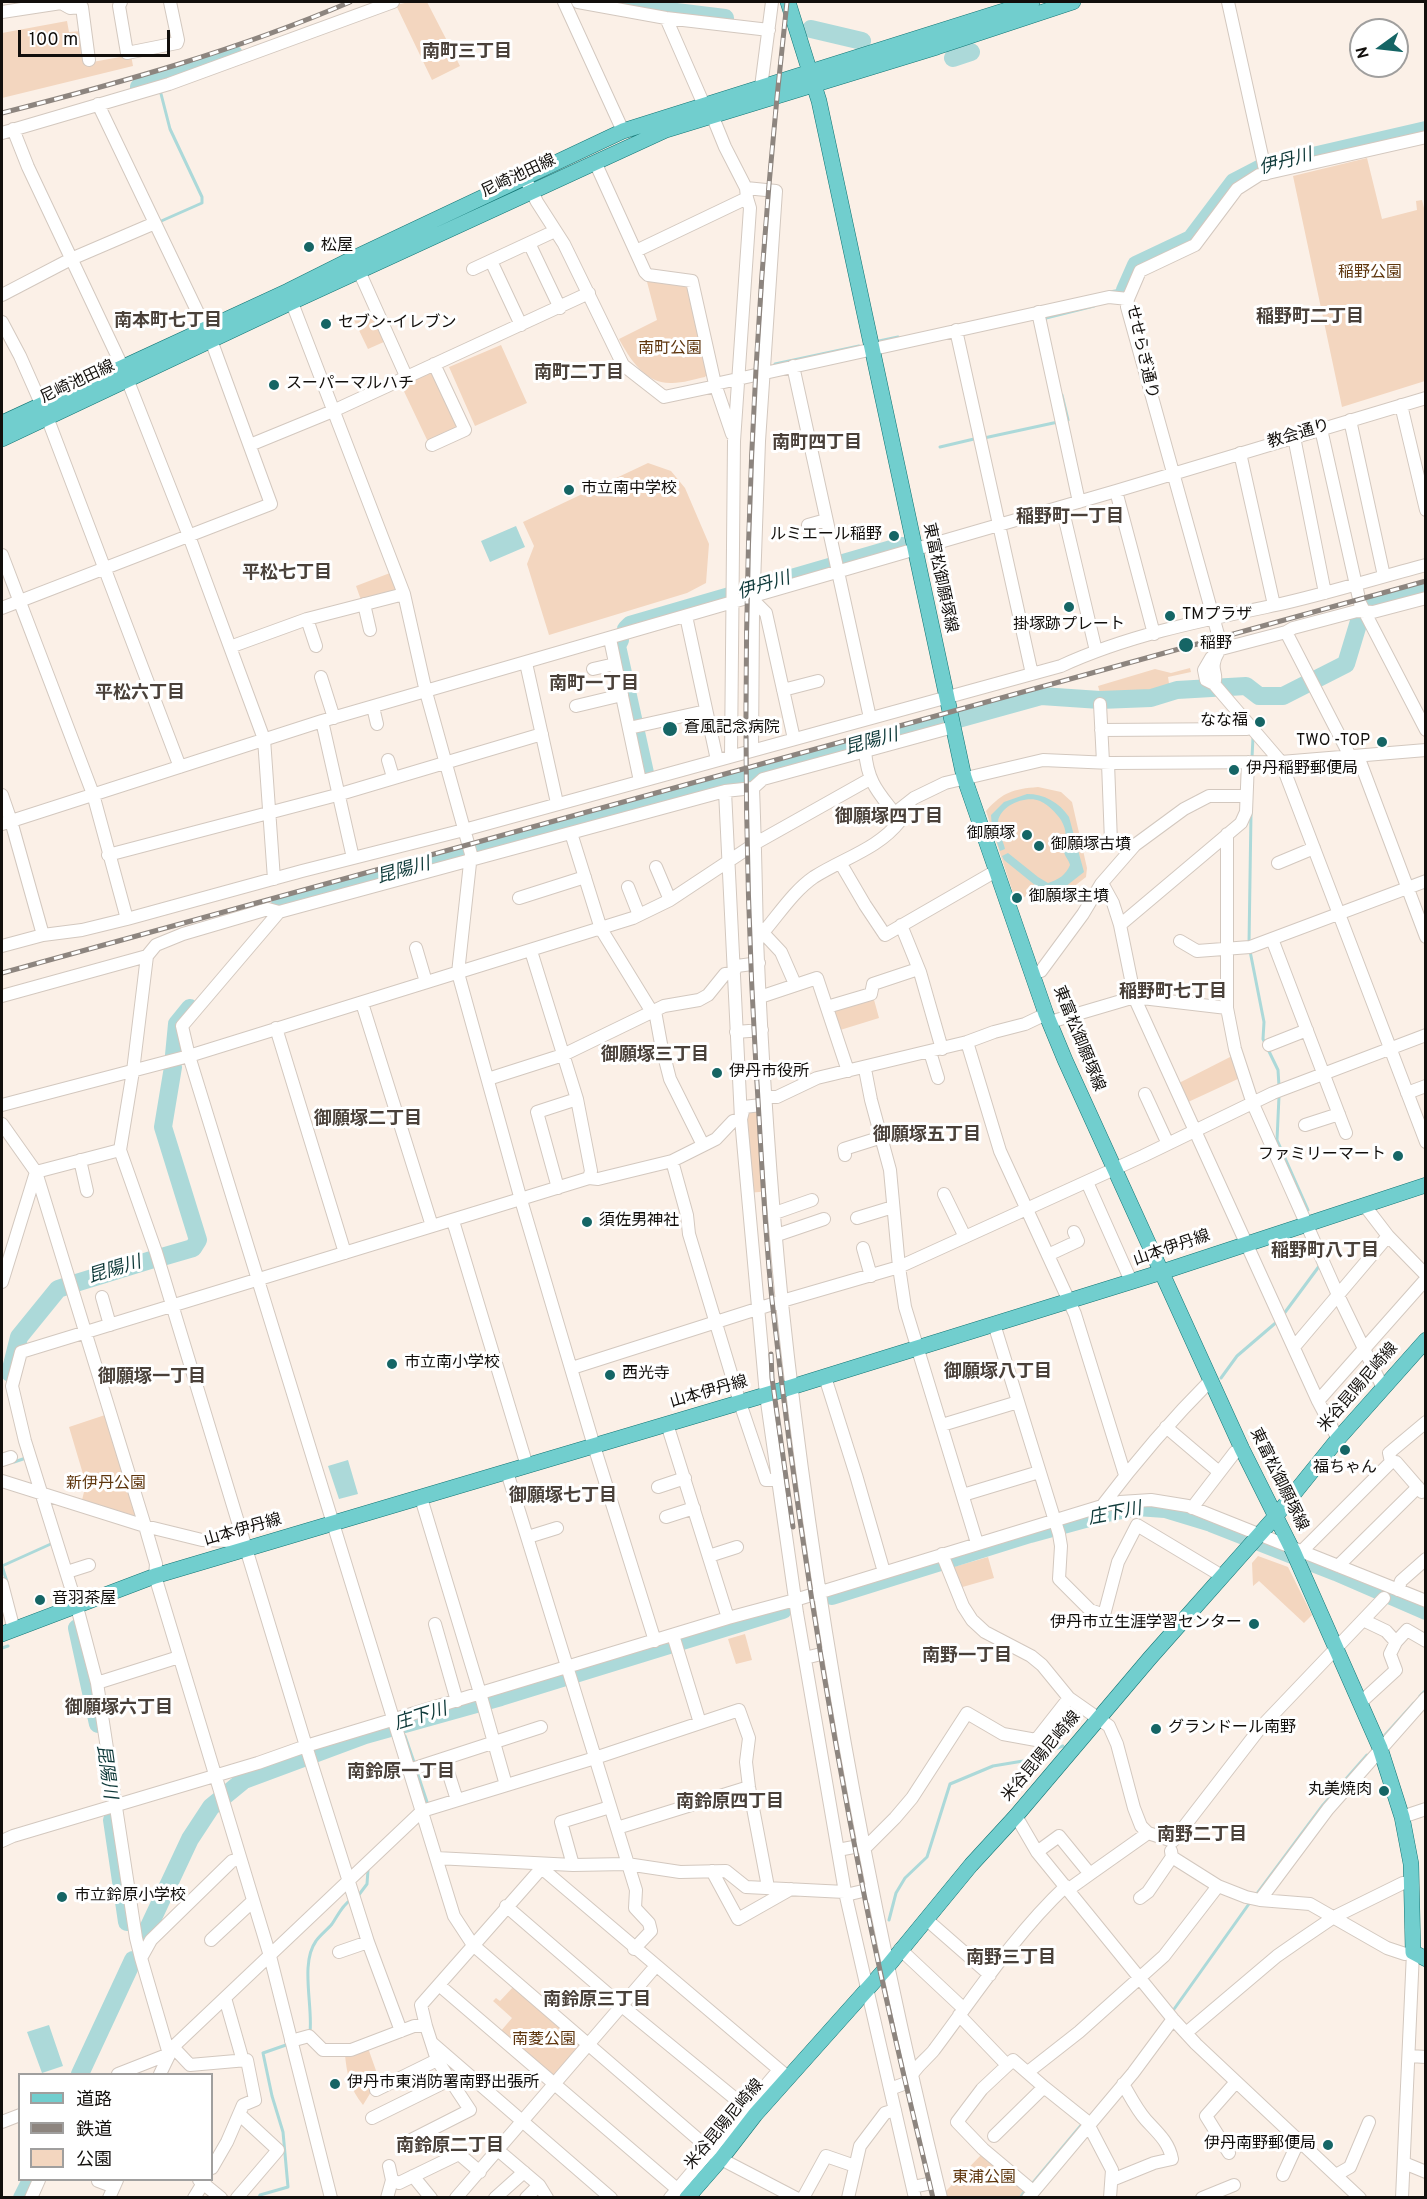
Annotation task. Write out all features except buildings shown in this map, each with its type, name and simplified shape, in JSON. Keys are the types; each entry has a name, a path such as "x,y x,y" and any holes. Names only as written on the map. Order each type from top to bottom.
{"main road":[{"name":"尼崎池田線","path":"2,423 44,410 290,297 525,177 623,131 708,110 813,78 1032,2"},
{"name":"尼崎池田線","path":"290,297 359,271 761,87 813,78 937,47 1063,3"},
{"name":"東富松御願塚線","path":"792,5 813,78 964,777 1048,1018 1242,1449 1296,1554 1380,1748 1402,1817 1412,1882 1419,1955"},
{"name":"尼崎池田線","path":"2,439 44,410"},
{"name":"山本伊丹線","path":"8,1632 155,1576 825,1377 1162,1272 1425,1185"},
{"name":"米谷昆陽尼崎線","path":"678,2195 784,2074 888,1966 970,1865 1016,1816 1425,1340"}],"street":[{"path":"121,2 119,6 127,53 177,43 170,2"},
{"path":"274,879 264,739 189,536 125,373 7,131 169,84 393,2"},
{"path":"564,2 623,131"},
{"path":"761,87 772,2"},
{"path":"1228,2 1265,169"},
{"path":"2,12 53,3 61,3 70,8 82,6 89,60"},
{"path":"585,3 666,18 769,30"},
{"path":"666,18 747,193 750,208 734,441 731,756"},
{"path":"2,608 271,504 208,334 98,104"},
{"name":"せせらぎ通り","path":"1221,649 1127,307 1128,299 1140,271 1195,245 1237,189 1260,175 1265,169 1425,137"},
{"path":"595,162 648,275 692,281 716,385 734,441"},
{"path":"525,177 564,244 623,365 664,397 765,372 1109,297 1128,299"},
{"path":"636,251 747,193 776,191 759,441 752,750"},
{"path":"2,295 71,259 154,223"},
{"path":"473,269 555,231"},
{"path":"529,243 560,308"},
{"path":"491,261 521,325"},
{"path":"359,271 406,376"},
{"path":"250,445 333,411 589,293"},
{"path":"290,297 404,594 426,692 471,860 458,972 521,1200 655,1641"},
{"path":"1038,312 1079,502"},
{"path":"2,322 44,410 180,767"},
{"path":"956,330 1032,674"},
{"path":"432,445 465,430 434,364"},
{"path":"793,366 870,718"},
{"name":"教会通り","path":"6,822 264,739 610,639 686,616 731,599 837,568 914,550 1425,398"},
{"path":"1401,405 1424,493 1425,510"},
{"path":"1350,420 1384,576"},
{"path":"1321,429 1361,609 1425,730"},
{"path":"1294,437 1325,593"},
{"path":"1240,453 1274,605"},
{"path":"1116,491 1154,634"},
{"path":"1062,507 1096,651"},
{"path":"808,525 826,520"},
{"path":"2,555 93,794 127,919"},
{"path":"2,946 43,935 82,930 127,919 464,830 1061,666 1096,651 1154,634 1246,609 1325,593 1425,564"},
{"path":"230,647 307,619 404,594"},
{"path":"754,594 766,613 794,739"},
{"path":"1425,598 1361,609 1221,649 1214,663 1218,688 1281,762 1425,1142"},
{"path":"364,604 370,630"},
{"path":"686,616 717,760"},
{"path":"307,619 316,646"},
{"path":"1286,632 1354,756 1425,937"},
{"path":"610,639 640,781"},
{"path":"526,663 556,803"},
{"path":"593,669 615,664"},
{"path":"321,677 337,795 353,858"},
{"path":"783,690 818,681"},
{"path":"576,706 622,695"},
{"path":"1100,704 1111,843"},
{"path":"372,707 377,724"},
{"path":"629,728 706,711"},
{"path":"401,2031 368,1942 242,1550 156,1252 120,1150 133,1071 147,956 156,945 183,934 268,909 279,912 725,791 753,788 763,779 865,752 952,724"},
{"path":"1101,730 1247,729 1250,726"},
{"path":"108,855 337,795 542,734"},
{"path":"895,813 914,798 936,786 964,777 1043,760 1105,763 1281,762 1425,750"},
{"path":"757,933 766,929 792,898 813,878 879,842 900,821 880,797 870,779 865,752"},
{"path":"388,760 393,777"},
{"path":"1120,925 1244,819 1248,762"},
{"path":"2,1105 189,1056 531,951 639,915 670,900 756,843 870,779"},
{"path":"753,788 760,997 782,1301 818,1592 873,1899 910,2074 941,2198"},
{"path":"725,791 741,1119 757,1310 766,1395 795,1600 845,1892 914,2192 937,2182"},
{"path":"2,795 6,822 43,935"},
{"path":"1032,974 1041,971 1083,914 1102,882 1135,845 1184,809 1209,796 1246,796"},
{"path":"571,833 601,929 654,1011 670,1079 703,1145"},
{"path":"1227,834 1227,1008 1235,1049 1253,1104 1363,1350 1383,1388"},
{"path":"1278,863 1314,848"},
{"path":"841,864 885,934 996,871"},
{"path":"656,867 670,900"},
{"path":"519,898 585,877"},
{"path":"1180,941 1197,951 1250,947 1425,881"},
{"path":"1102,882 1113,903 1120,925 1135,999 1318,1401 1338,1439"},
{"path":"628,887 639,915"},
{"path":"279,912 182,1026 189,1056 454,1916 473,1945 716,2154 796,2198"},
{"path":"901,926 918,969 936,1051 938,1078"},
{"path":"757,933 766,936 781,952 795,984"},
{"path":"1272,939 1346,1133"},
{"path":"416,948 426,982"},
{"path":"531,951 577,1099 591,1172 589,1178"},
{"path":"2,996 147,956"},
{"path":"733,973 737,966 759,963"},
{"path":"828,1006 871,994 873,984 918,969"},
{"path":"488,1079 563,1055 664,1006 699,1000 708,995 724,974 733,973"},
{"path":"760,997 817,978 848,1071"},
{"path":"766,1097 777,1097 817,1078 865,1069 936,1051 994,1032 1128,999 1227,1008"},
{"path":"362,1002 432,1226"},
{"path":"276,1028 345,1253"},
{"path":"736,1032 762,1030"},
{"path":"1269,1045 1307,1030"},
{"path":"572,1368 782,1301 899,1268 1273,1094 1425,1035"},
{"path":"967,1042 1000,1150 1075,1314 1125,1475"},
{"path":"865,1069 890,1170 905,1307 919,1346 977,1543"},
{"path":"1407,1093 1425,1086"},
{"path":"1145,1094 1168,1144"},
{"path":"741,1119 744,1107 761,1105 766,1097"},
{"path":"558,1188 537,1112 577,1099"},
{"path":"1305,1125 1339,1114"},
{"path":"213,2166 227,2142 243,2105 255,2100 247,2060 190,2065 171,2051 141,1958 112,1806 97,1683 67,1572 38,1493 12,1386 21,1352 589,1178 598,1179 672,1161 716,1139 733,1121 741,1119"},
{"path":"2,1124 36,1172 145,1526 156,1564 155,1576 270,1956 331,2198"},
{"path":"844,1149 882,1137"},
{"path":"36,1172 120,1150"},
{"path":"80,1160 87,1191"},
{"path":"672,1161 687,1215 689,1234 740,1403 766,1480 778,1480"},
{"path":"2,1282 36,1172"},
{"path":"1087,1182 1131,1281"},
{"path":"944,1194 965,1238"},
{"path":"775,1213 812,1200"},
{"path":"1318,1401 1425,1277 1365,1206"},
{"path":"857,1218 893,1207"},
{"path":"777,1235 824,1219"},
{"path":"453,1221 527,1466"},
{"path":"1048,1255 1078,1241 1074,1232"},
{"path":"1294,1347 1388,1236"},
{"path":"868,1254 871,1276"},
{"path":"102,1297 110,1326"},
{"path":"994,1324 1061,1546 1059,1579 1090,1610 1104,1615 1118,1562 1137,1525 1222,1576"},
{"path":"825,1377 884,1572"},
{"path":"1102,1506 1166,1427 1211,1380"},
{"path":"942,1425 1018,1402"},
{"path":"1391,1462 1389,1453 1425,1422"},
{"path":"667,1424 728,1618"},
{"path":"1166,1427 1219,1472"},
{"path":"1191,1508 1235,1452 1242,1449"},
{"path":"1338,1566 1421,1490 1396,1462 1391,1462"},
{"path":"1296,1554 1391,1462"},
{"path":"507,1472 636,1890 635,1908 649,1923 651,1931 634,1948"},
{"path":"963,1495 1039,1472"},
{"path":"658,1487 685,1478"},
{"path":"2,1481 145,1526 202,1540 233,1541 242,1550"},
{"path":"421,1498 506,1785"},
{"path":"2,1841 306,1746 396,1726 457,1701 482,1699 569,1673 655,1641 675,1641 728,1618 884,1572 944,1559 977,1543 1055,1525 1102,1506 1120,1502 1151,1500 1191,1508 1254,1538 1296,1554 1338,1566 1391,1592 1425,1601"},
{"path":"666,1517 694,1508"},
{"path":"528,1537 557,1528"},
{"path":"709,1556 737,1547"},
{"path":"944,1559 963,1606 972,1620 985,1632 1031,1656 1042,1665 1069,1698 1109,1726 1114,1733 1141,1826 1148,1833 1173,1841"},
{"path":"1140,1898 1148,1892 1172,1857 1173,1841 1261,1727 1401,1581 1425,1559"},
{"path":"67,1572 89,1565"},
{"path":"2,1584 8,1632"},
{"path":"1363,1620 1386,1631 1396,1642"},
{"path":"435,1624 457,1701"},
{"path":"1360,1703 1396,1670 1390,1654 1396,1642 1407,1630 1425,1641"},
{"path":"675,1641 699,1723"},
{"path":"805,1658 829,1652"},
{"path":"97,1683 179,1657"},
{"path":"864,1849 912,1798 967,1713 1003,1734 1036,1740 1069,1698"},
{"path":"1260,1900 1328,1809 1380,1748 1421,1710 1425,1698"},
{"path":"160,2073 171,2051 422,1811 595,1758 739,1710 748,1738 746,1762 749,1787 768,1887"},
{"path":"409,1770 541,1727"},
{"path":"444,1759 457,1800"},
{"path":"617,1828 749,1787"},
{"path":"573,1865 561,1822 610,1807"},
{"path":"1402,1817 1425,1809"},
{"path":"1016,1816 1037,1852 1068,1887 1173,2019 1354,2195"},
{"path":"890,2089 909,2082 910,2074 929,2056 1040,1911 1068,1887 1148,1833"},
{"path":"1037,1852 1059,1836 1090,1874"},
{"path":"838,1850 859,1845 864,1849"},
{"path":"1172,1857 1218,1886 1260,1900 1310,1904 1387,1948 1405,1954 1419,1955 1409,2056 1402,2198"},
{"path":"436,1858 628,1867 680,1872 726,1871 746,1887 850,1894 867,1890 873,1899"},
{"path":"141,1958 151,1940 232,1862 240,1859"},
{"path":"550,1876 554,1872 624,1873 628,1867"},
{"path":"405,2143 470,2110 437,2060 422,2005 538,1871 545,1871 784,2074"},
{"path":"712,1871 738,1919 792,1889"},
{"path":"1186,2032 1277,1956 1334,1917 1403,1883 1412,1882"},
{"path":"1028,2072 1079,2032 1164,1956 1218,1886"},
{"path":"212,1937 253,1901"},
{"path":"506,1906 750,2112"},
{"path":"926,1919 990,1975"},
{"path":"339,1952 368,1942"},
{"path":"900,1949 962,2012 1007,2065"},
{"path":"456,2198 656,1967"},
{"path":"439,1985 556,2083 678,2195"},
{"path":"225,1998 243,2061"},
{"path":"1110,2198 1112,2170 1089,2123 1013,2060 982,2089 957,2121 1030,2194 1089,2123 1123,2084 1173,2019"},
{"path":"291,2041 309,2036 322,2050 351,2050 414,2026 426,2026"},
{"path":"432,2043 611,2198"},
{"path":"120,2073 171,2051"},
{"path":"1409,2056 1425,2056"},
{"path":"376,2090 437,2060"},
{"path":"372,2118 449,2080"},
{"path":"1229,2153 1206,2116 1236,2082"},
{"path":"1112,2180 1154,2163 1172,2159 1171,2150 1145,2120 1123,2084"},
{"path":"994,2136 1044,2087"},
{"path":"848,2198 860,2146 885,2113 895,2110"},
{"path":"237,2198 278,2150 239,2115"},
{"path":"2,2122 18,2116"},
{"path":"1336,2175 1350,2167 1369,2122"},
{"path":"1284,2175 1299,2140"},
{"path":"499,2151 539,2185 547,2198"},
{"path":"392,2180 399,2182 459,2154 480,2172"},
{"path":"803,2198 826,2156 855,2166"},
{"path":"1404,2163 1425,2172"},
{"path":"387,2198 392,2180 389,2166"},
{"path":"495,2198 524,2172"},
{"path":"413,2176 431,2198"},
{"path":"31,2198 39,2181"},
{"path":"99,2181 113,2188"},
{"path":"194,2198 202,2181"},
{"path":"203,2181 221,2198"},
{"path":"526,2198 539,2185"},
{"path":"1202,2198 1234,2185"}],"green space":[{"path":"427,2 460,66 432,80 396,5"},
{"path":"67,21 69,32 82,31 87,63 131,55 133,66 2,98 2,33"},
{"name":"稲野公園","path":"1367,158 1382,219 1417,210 1416,201 1422,200 1426,216 1425,381 1342,407 1293,176"},
{"name":"南町公園","path":"646,278 689,286 708,373 705,377 685,382 662,382 646,375 623,347 619,339 657,320"},
{"path":"372,312 386,341 368,349 354,320"},
{"path":"501,345 527,403 475,426 449,367"},
{"path":"431,369 461,427 429,444 400,383"},
{"path":"648,463 671,471 685,488 709,544 706,583 687,593 549,635 527,564 534,546 523,522"},
{"path":"390,573 396,589 392,594 361,600 356,586"},
{"path":"1190,668 1191,672 1168,677 1170,690 1152,696 1141,696 1140,691 1100,693 1098,686 1155,669 1171,673"},
{"path":"1038,787 1061,792 1072,802 1087,868 1086,877 1053,903 1036,890 1016,902 986,811 1009,793"},
{"path":"873,996 879,1018 837,1031 832,1008"},
{"path":"1234,1055 1240,1078 1186,1103 1177,1084"},
{"path":"764,1106 770,1191 748,1193 745,1109"},
{"name":"新伊丹公園","path":"105,1415 136,1514 134,1516 82,1500 86,1484 69,1427"},
{"path":"1258,1556 1288,1567 1312,1615 1304,1623 1259,1581 1253,1586 1252,1563"},
{"path":"988,1557 994,1578 959,1588 950,1568"},
{"path":"745,1634 752,1660 736,1664 728,1639"},
{"name":"南菱公園","path":"514,1986 582,2044 552,2077 500,2032 512,2018 493,2001 496,1998 500,2001"},
{"path":"368,2048 379,2079 363,2105 350,2082 345,2055"},
{"name":"東浦公園","path":"983,2153 1025,2190 1018,2198 947,2197 945,2192"}],"water":[{"path":"516,526 525,547 490,562 481,541"},
{"path":"1027,794 1039,795 1051,800 1069,817 1084,872 1051,898 1002,856 1008,853 1048,883 1061,877 1070,865 1063,848 1066,835 1064,826 1052,809 1040,801 1028,799 1021,800 1004,810 998,821 1005,849 1000,851 992,828 991,815 1004,802"},
{"path":"348,1460 358,1494 339,1499 328,1466"},
{"path":"49,2025 63,2066 42,2073 27,2032"}],"waterway":[{"path":"620,5 725,18"},
{"path":"811,29 862,41"},
{"path":"953,58 971,52"},
{"path":"139,87 234,54"},
{"path":"159,222 202,203 202,197 170,129 160,90"},
{"name":"伊丹川","path":"1125,290 1136,265 1191,239 1234,182 1261,168 1426,130"},
{"path":"1110,292 1125,289"},
{"path":"1045,321 1046,318 1094,306"},
{"path":"879,341 898,337"},
{"path":"775,364 859,346"},
{"path":"1062,395 1068,420 1065,420"},
{"path":"984,438 1058,422"},
{"path":"940,447 974,439"},
{"name":"伊丹川","path":"626,629 630,625 902,546"},
{"name":"昆陽川","path":"279,907 1041,696 1100,700 1151,698 1177,690 1246,686 1259,696 1283,696 1346,664 1363,608 1426,591"},
{"name":"伊丹川","path":"620,640 617,646 645,773"},
{"path":"1252,758 1253,737"},
{"path":"1249,944 1251,813"},
{"path":"1250,951 1264,1022 1263,1039 1278,1070 1279,1086"},
{"name":"昆陽川","path":"174,1055 177,1024 190,1008"},
{"name":"昆陽川","path":"162,1257 193,1248 198,1240 163,1127 173,1067"},
{"path":"1279,1096 1277,1140 1308,1210"},
{"name":"昆陽川","path":"76,1283 154,1259"},
{"path":"1283,1315 1320,1265"},
{"name":"昆陽川","path":"10,1373 19,1337 58,1289 67,1286"},
{"path":"1221,1378 1237,1356 1279,1320"},
{"path":"14,1462 26,1458"},
{"name":"庄下川","path":"832,1596 1030,1534 1137,1507 1165,1509 1211,1523 1336,1572 1426,1611"},
{"path":"7,1582 2,1566 53,1543"},
{"name":"庄下川","path":"144,1937 190,1839 211,1807 244,1780 365,1735 501,1697 783,1610"},
{"name":"昆陽川","path":"77,1628 98,1724"},
{"path":"2,1648 8,1646"},
{"path":"1420,1696 1426,1690"},
{"path":"1385,1735 1414,1703"},
{"name":"庄下川","path":"403,1725 404,1730"},
{"path":"405,1736 415,1765"},
{"path":"889,1920 896,1893 905,1878 927,1857 950,1784 993,1766 1023,1761 1063,1746"},
{"path":"1256,1895 1323,1805 1367,1755"},
{"path":"417,1772 426,1805"},
{"name":"昆陽川","path":"112,1820 127,1922"},
{"path":"358,1896 367,1884 368,1870"},
{"path":"310,2032 308,1973 311,1950 343,1907 352,1899"},
{"path":"1172,2012 1251,1901"},
{"path":"80,2073 133,1960"},
{"path":"259,2198 260,2195 288,2187 283,2132 272,2096 263,2053 286,2045"},
{"path":"1031,2185 1083,2123"},
{"path":"22,2198 30,2181"},
{"path":"1020,2198 1026,2190"}],"railway":[{"path":"2,113 90,90 222,50 350,2"},
{"path":"787,2 762,269 754,401 746,667 746,800 750,933 765,1213 772,1300 790,1449 824,1672 872,1932 933,2198"},
{"path":"2,973 1426,581"},
{"path":"771,1354 772,1378 793,1527"}],"place":[{"name":"松屋","path":"309,247"},
{"name":"セブン-イレブン","path":"326,324"},
{"name":"スーパーマルハチ","path":"274,385"},
{"name":"市立南中学校","path":"569,490"},
{"name":"ルミエール稲野","path":"894,536"},
{"name":"掛塚跡プレート","path":"1069,607"},
{"name":"TMプラザ","path":"1170,616"},
{"name":"稲野","path":"1186,645"},
{"name":"なな福","path":"1260,722"},
{"name":"蒼風記念病院","path":"670,729"},
{"name":"TWO -TOP","path":"1382,742"},
{"name":"伊丹稲野郵便局","path":"1234,770"},
{"name":"御願塚","path":"1027,835"},
{"name":"御願塚古墳","path":"1039,846"},
{"name":"御願塚主墳","path":"1017,898"},
{"name":"伊丹市役所","path":"717,1073"},
{"name":"ファミリーマート","path":"1398,1156"},
{"name":"須佐男神社","path":"587,1222"},
{"name":"市立南小学校","path":"392,1364"},
{"name":"西光寺","path":"610,1375"},
{"name":"福ちゃん","path":"1345,1450"},
{"name":"音羽茶屋","path":"40,1600"},
{"name":"伊丹市立生涯学習センター","path":"1254,1624"},
{"name":"グランドール南野","path":"1156,1729"},
{"name":"丸美焼肉","path":"1384,1791"},
{"name":"市立鈴原小学校","path":"62,1897"},
{"name":"伊丹市東消防署南野出張所","path":"335,2084"},
{"name":"伊丹南野郵便局","path":"1328,2145"}],"district":[{"name":"南町三丁目","path":"467,53"},
{"name":"稲野町二丁目","path":"1310,318"},
{"name":"南本町七丁目","path":"168,322"},
{"name":"南町二丁目","path":"579,374"},
{"name":"南町四丁目","path":"817,444"},
{"name":"稲野町一丁目","path":"1070,518"},
{"name":"平松七丁目","path":"287,574"},
{"name":"南町一丁目","path":"594,685"},
{"name":"平松六丁目","path":"140,694"},
{"name":"御願塚四丁目","path":"889,818"},
{"name":"稲野町七丁目","path":"1173,993"},
{"name":"御願塚三丁目","path":"655,1056"},
{"name":"御願塚二丁目","path":"368,1120"},
{"name":"御願塚五丁目","path":"927,1136"},
{"name":"稲野町八丁目","path":"1325,1252"},
{"name":"御願塚八丁目","path":"998,1373"},
{"name":"御願塚一丁目","path":"152,1378"},
{"name":"御願塚七丁目","path":"563,1497"},
{"name":"南野一丁目","path":"967,1657"},
{"name":"御願塚六丁目","path":"119,1709"},
{"name":"南鈴原一丁目","path":"401,1773"},
{"name":"南鈴原四丁目","path":"730,1803"},
{"name":"南野二丁目","path":"1202,1836"},
{"name":"南野三丁目","path":"1011,1959"},
{"name":"南鈴原三丁目","path":"597,2001"},
{"name":"南鈴原二丁目","path":"450,2147"}]}
